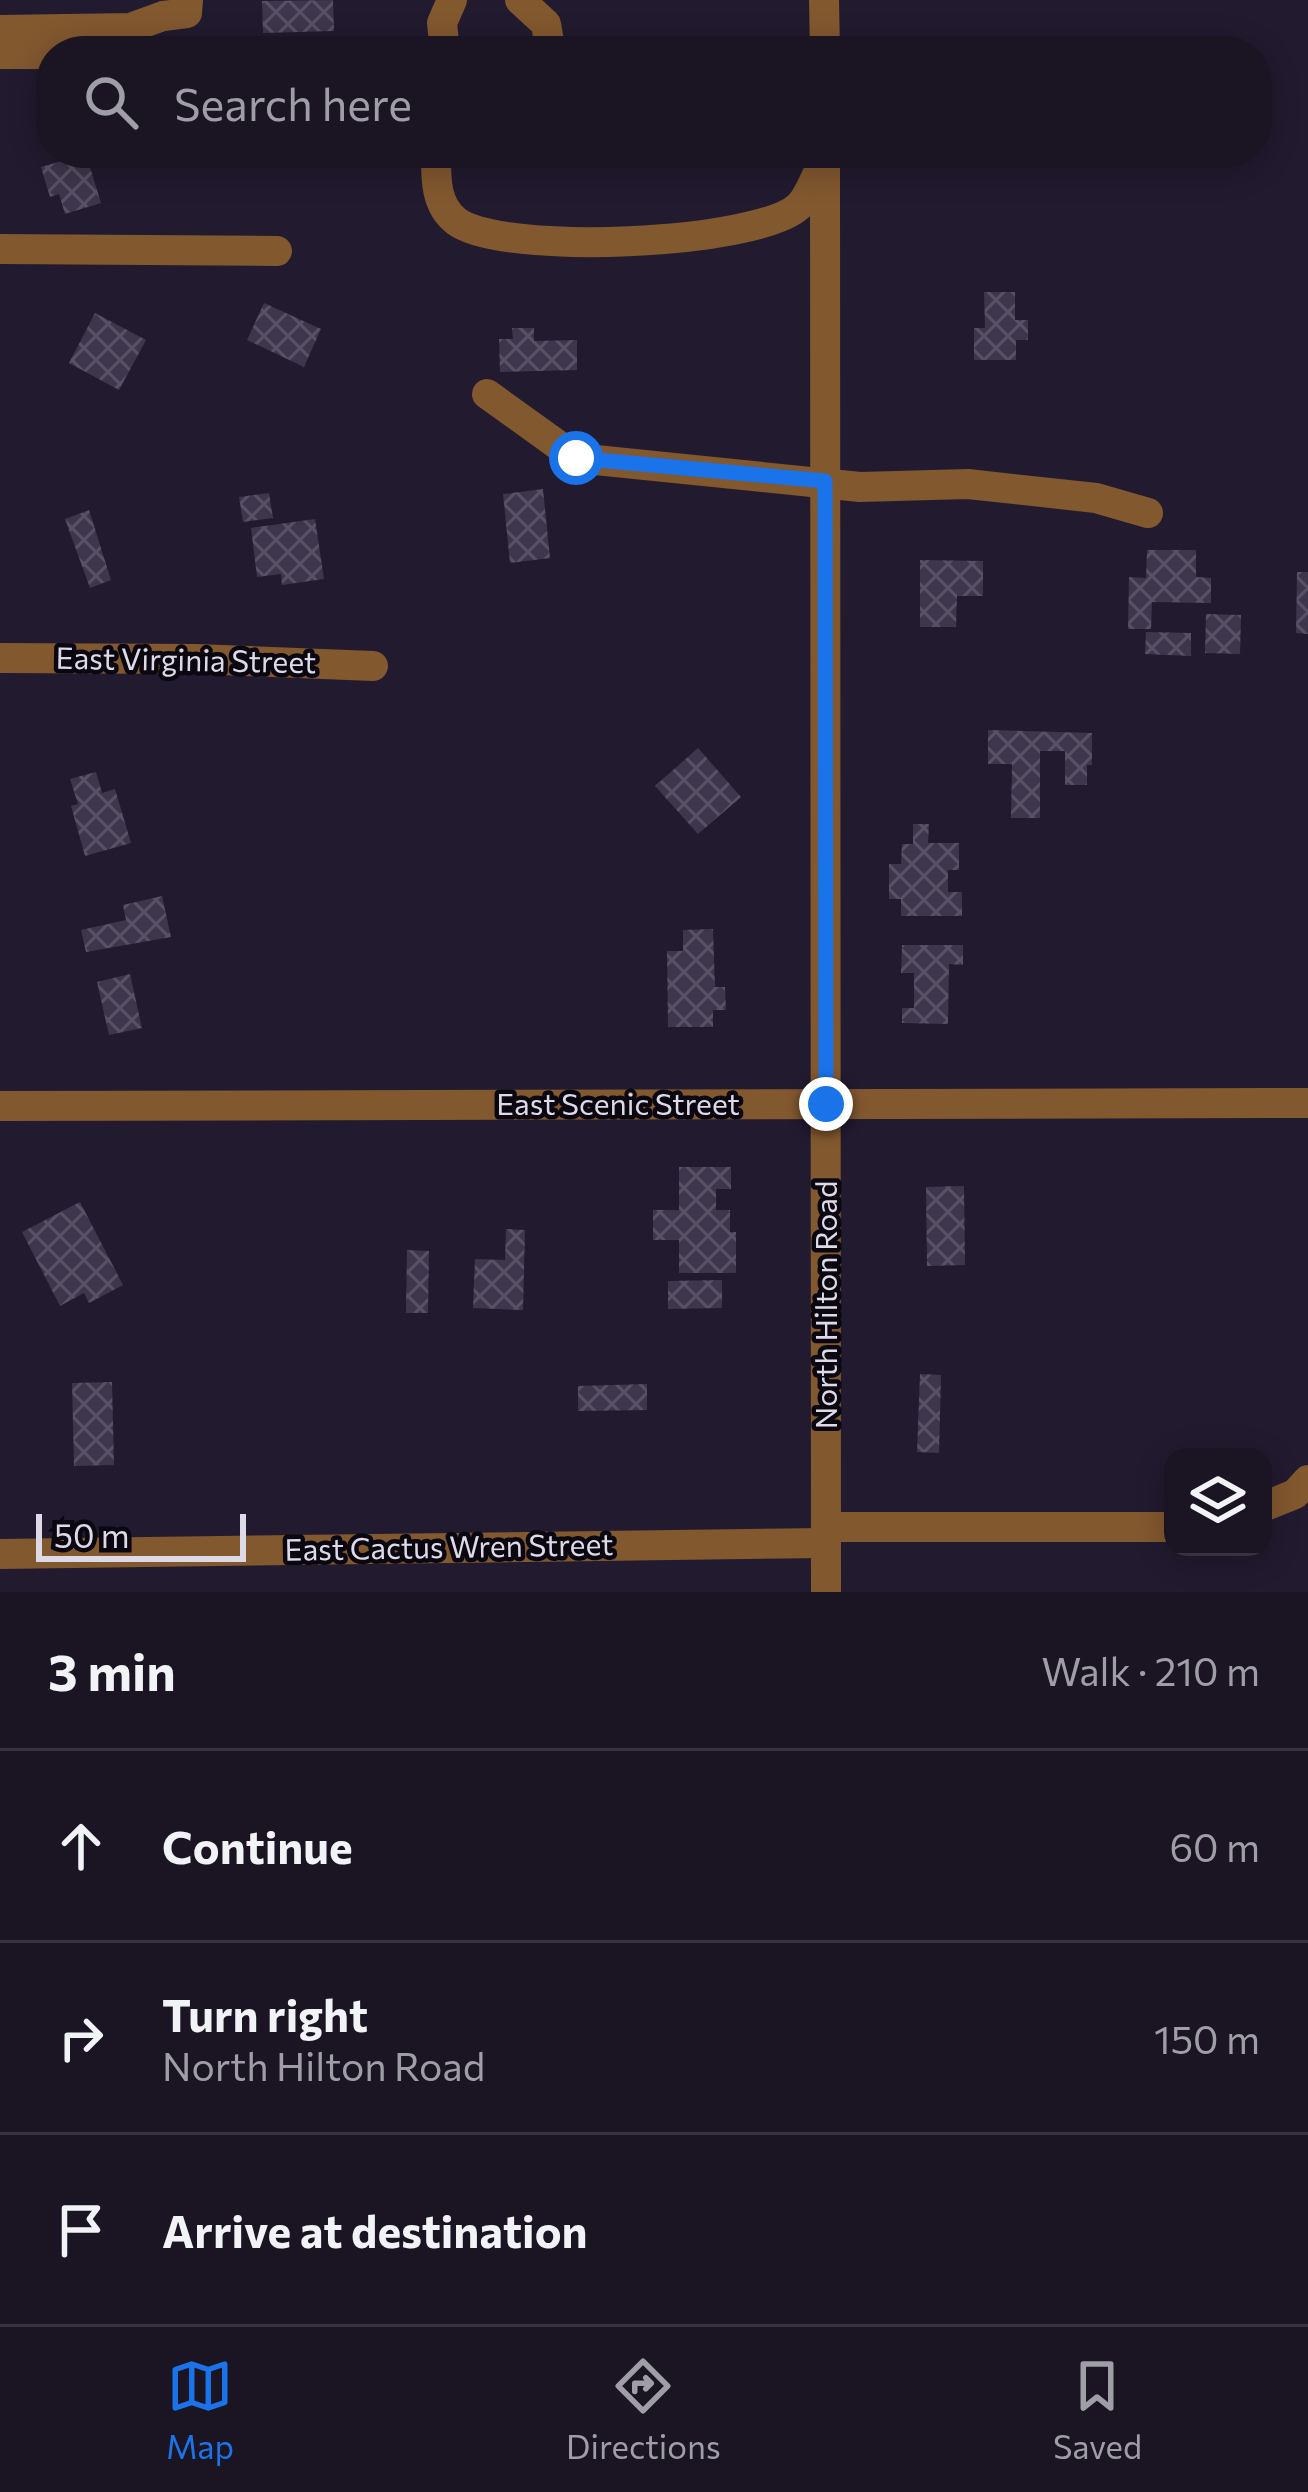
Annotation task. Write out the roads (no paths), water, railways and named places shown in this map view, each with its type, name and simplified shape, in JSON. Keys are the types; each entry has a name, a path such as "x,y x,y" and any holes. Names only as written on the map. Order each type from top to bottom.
{"street":[{"path":"0,30 130,28 187,13 188,0"},
{"path":"443,36 442,23 452,0"},
{"path":"520,0 544,36"},
{"path":"824,0 824,36"},
{"path":"0,54 36,54"},
{"path":"436,168 443,206 457,222 493,238 556,243 687,237 774,218 800,205 818,168"},
{"name":"North Hilton Road","path":"824,168 826,1592"},
{"path":"0,249 278,251"},
{"path":"487,394 576,458 860,487 968,484 1096,498 1148,513"},
{"name":"East Virginia Street","path":"0,658 196,658 373,666"},
{"name":"East Scenic Street","path":"0,1106 1308,1103"},
{"path":"1272,1504 1294,1494 1308,1480"},
{"path":"1272,1508 1308,1512"},
{"name":"East Cactus Wren Street","path":"0,1554 1164,1527"}]}
